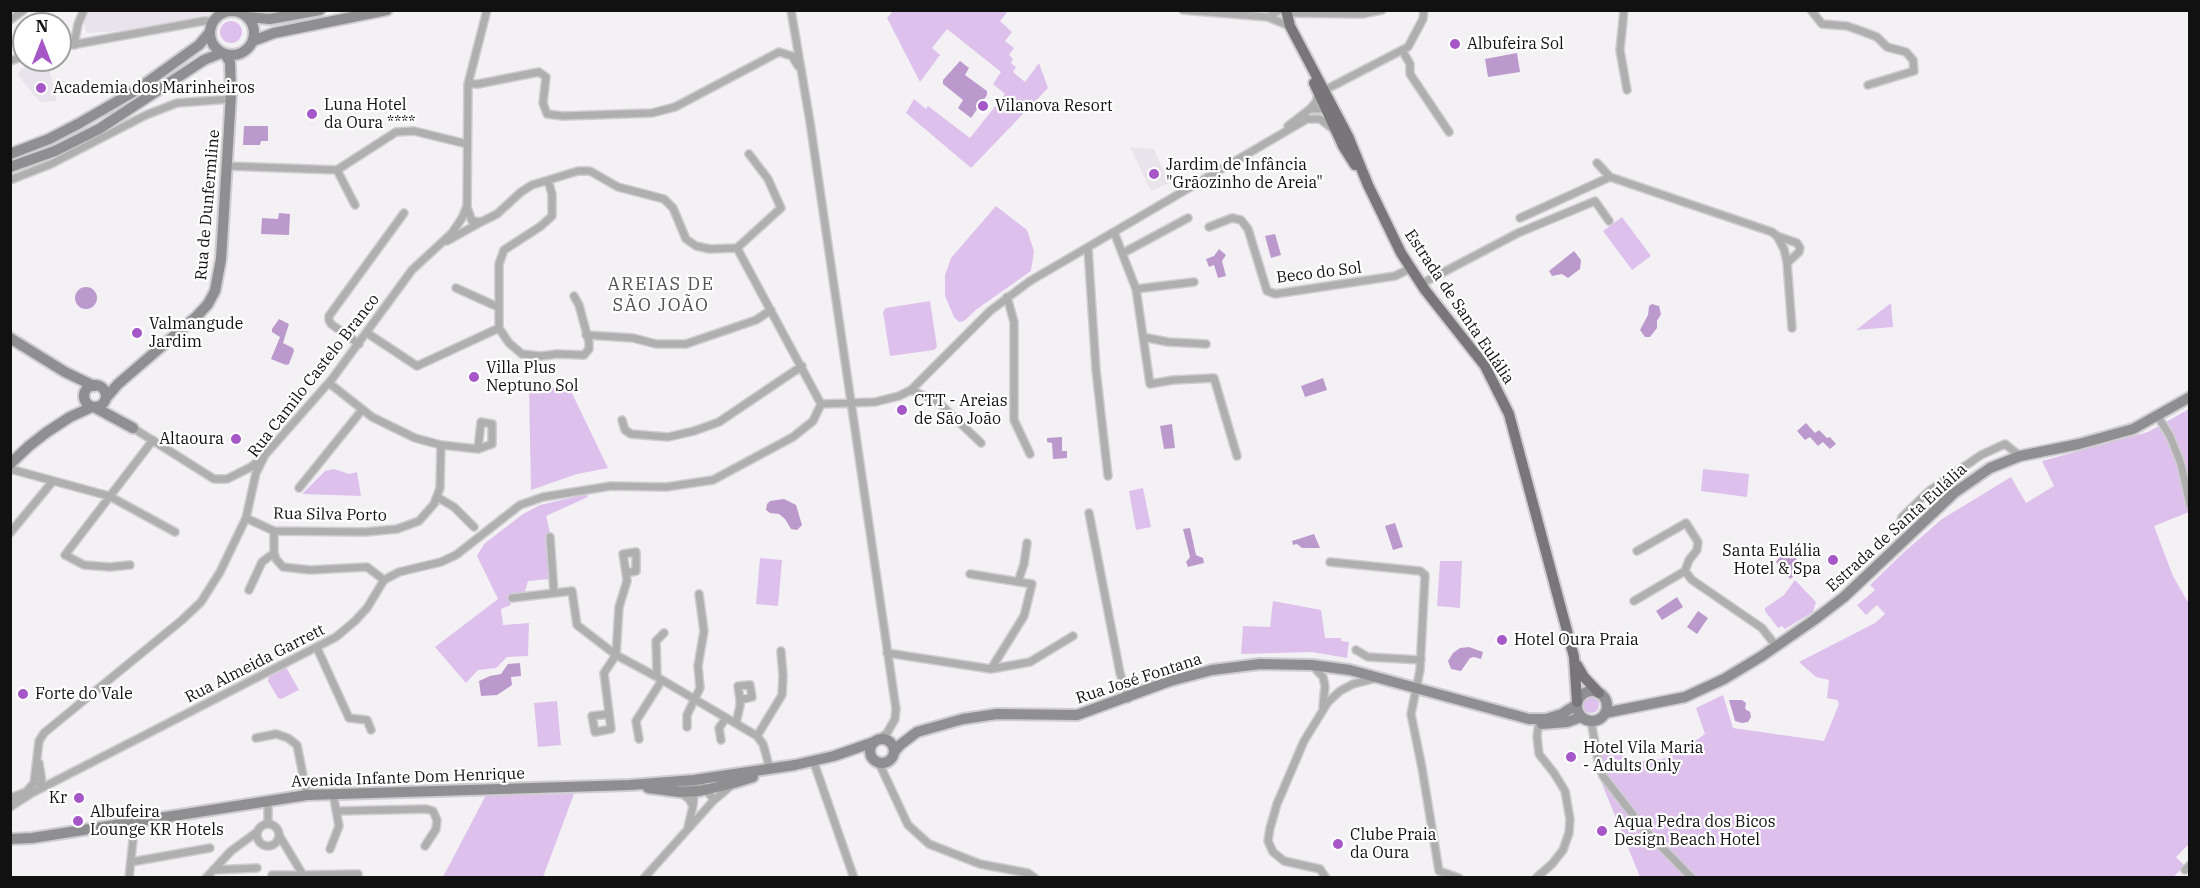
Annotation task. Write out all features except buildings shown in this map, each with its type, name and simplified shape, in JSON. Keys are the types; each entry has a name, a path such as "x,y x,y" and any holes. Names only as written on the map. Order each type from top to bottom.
{"main road":[{"name":"Estrada de Santa Eulália","path":"1284,11 1356,156 1390,233 1421,284 1485,366 1509,414 1574,657 1577,703"},
{"name":"Estrada de Santa Eulália","path":"1323,92 1325,107 1337,133 1368,185"},
{"name":"Estrada de Santa Eulália","path":"1574,657 1584,677 1602,695"}],"street":[{"path":"10,20 24,10"},
{"path":"84,10 78,24 74,45 215,20 230,11 270,19 320,10"},
{"path":"10,167 55,151 99,129 204,60 223,54 243,53 253,41 274,33 387,10"},
{"name":"Rua Camilo Castelo Branco","path":"37,786 42,779 38,751 39,741 44,733 201,602 220,572 246,518 254,482 265,455 329,383 412,270 452,233 462,218 467,206 468,84 487,10"},
{"path":"791,10 810,122 896,709 895,719 887,733 870,750 908,825 929,844 980,864 1028,873 1035,878"},
{"path":"1183,10 1268,17 1290,26"},
{"path":"1268,17 1284,11 1362,14 1382,10"},
{"path":"1277,136 1310,109 1323,92 1408,47 1423,19 1424,10"},
{"path":"1624,10 1620,50 1627,90"},
{"path":"1811,10 1822,24 1847,26 1863,32 1877,38 1887,47 1906,52 1913,60 1914,71 1868,85"},
{"path":"244,14 254,28 253,41"},
{"path":"215,20 212,44 223,54"},
{"path":"10,154 49,139 135,91 199,45 215,20"},
{"path":"1402,50 1410,64 1410,74 1449,132"},
{"path":"468,84 539,72 546,77 543,104 547,114 562,116 652,113 675,107 758,61 779,52 792,56 800,69"},
{"name":"Rua de Dunfermline","path":"231,97 238,62 243,53"},
{"name":"Rua de Dunfermline","path":"89,402 100,406 118,384 197,316 208,304 215,291 219,277 231,97 230,62 223,54"},
{"path":"10,180 51,164 146,115 177,103 231,97"},
{"path":"1310,109 1325,107"},
{"path":"821,404 875,402 899,396 911,390 963,336 1007,297 1030,281 1322,112 1325,107"},
{"path":"1325,107 1334,116 1356,156"},
{"path":"1307,120 1320,119 1337,133"},
{"path":"227,166 337,170 396,132 414,130 467,144"},
{"path":"440,245 497,214 520,192 532,185 578,171 590,171 618,187 664,199 673,208 686,239 696,246 710,249 737,248 782,208 768,179 749,154"},
{"path":"1597,163 1610,177 1772,232 1797,243 1800,248 1799,252 1787,263"},
{"path":"337,170 356,205"},
{"path":"1520,218 1610,177"},
{"path":"548,180 552,194 552,216 541,226 504,250 499,264 499,328 509,343 522,354 584,355 589,349 579,304 574,296"},
{"path":"1421,284 1518,233 1595,201 1609,221"},
{"path":"467,206 472,221 482,222"},
{"path":"359,344 331,324 328,320 329,316 404,213"},
{"path":"1123,253 1188,218"},
{"name":"Beco do Sol","path":"1209,227 1232,218 1241,220 1248,229 1268,291 1275,294 1395,276 1411,268"},
{"path":"1114,232 1136,289 1150,384 1173,380 1214,378 1237,456"},
{"path":"1778,236 1787,263 1792,328"},
{"path":"737,248 821,404"},
{"path":"1088,248 1096,370 1108,476"},
{"path":"1136,289 1194,282"},
{"path":"456,288 498,308"},
{"path":"1007,297 1014,322 1014,420 1030,454"},
{"path":"586,335 633,338 656,344 686,344 756,320 771,310"},
{"path":"367,333 417,366 499,328"},
{"path":"1143,337 1168,342 1206,344"},
{"path":"10,338 65,372 97,386 105,399 133,428"},
{"path":"622,420 626,430 631,434 668,437 694,431 719,422 802,366"},
{"path":"65,372 89,402 214,479 227,479 239,474 265,455"},
{"path":"329,383 362,410 392,428 441,446 478,449"},
{"path":"89,402 86,389 118,384"},
{"path":"911,390 938,402 981,442"},
{"name":"Estrada de Santa Eulália","path":"1577,703 1577,712 1586,719 1599,719 1605,713 1685,697 1706,688 1776,646 1844,597 1954,493 1990,468 2020,456 2133,429 2190,397"},
{"path":"89,402 29,446 12,462 53,481 109,496 175,532"},
{"path":"274,531 274,553 276,560 284,567 310,570 367,567 384,580 399,572 441,562 456,555 520,505 543,497 611,486 666,487 713,480 793,437 813,421 821,404"},
{"path":"299,488 362,410"},
{"path":"2157,416 2181,464 2190,505"},
{"path":"130,565 110,567 84,565 65,555 153,440"},
{"path":"1898,528 1902,517 1929,491 1981,455 2005,444 2020,456"},
{"path":"441,446 440,488 437,497 454,507 474,527"},
{"path":"239,474 246,473 254,482"},
{"path":"10,533 53,481"},
{"name":"Rua Silva Porto","path":"246,518 274,531 365,532 397,529 419,521 437,497"},
{"path":"1089,513 1120,673 1128,699"},
{"path":"1634,601 1685,571 1689,560 1697,550 1698,542 1686,523 1637,551"},
{"path":"550,537 554,593"},
{"path":"1018,582 1027,543"},
{"path":"249,590 261,562 274,553"},
{"path":"1330,562 1420,571 1425,575 1421,660 1411,714 1422,768 1437,874 1459,878"},
{"path":"1685,571 1692,580 1762,628 1776,646"},
{"path":"609,714 604,673 616,655 619,607 627,581 626,573"},
{"path":"970,574 1032,584 1024,616 991,669"},
{"name":"Rua Almeida Garrett","path":"10,798 336,637 356,621 367,608 384,580"},
{"path":"512,598 572,591 577,625 616,655 757,736 763,744 770,769"},
{"path":"687,727 687,715 700,688 698,666 704,631 699,594"},
{"path":"639,739 636,721 659,678 656,641 664,633"},
{"path":"887,653 991,669 1030,662 1073,636"},
{"path":"317,648 349,718 367,720 371,730"},
{"path":"1356,650 1368,657 1421,660"},
{"path":"757,736 782,695 781,651"},
{"name":"Rua José Fontana","path":"875,761 890,761 894,752 918,732 963,719 997,714 1077,716 1128,699 1170,681 1212,670 1260,664 1312,665 1350,669 1513,715"},
{"path":"1312,665 1323,677 1325,686 1323,709"},
{"path":"1326,878 1320,869 1284,861 1273,852 1268,841 1277,804 1304,741 1323,709 1340,691 1353,684 1381,678"},
{"path":"1513,715 1529,719 1546,719 1562,714 1577,703 1586,692 1602,695 1607,706 1605,713"},
{"name":"Estrada de Santa Eulália","path":"1602,695 1625,707 1636,708"},
{"path":"736,723 740,700"},
{"path":"1513,715 1539,723 1586,719 1603,776 1644,829 1692,878"},
{"path":"721,740 719,728 726,718"},
{"path":"1538,877 1563,850 1569,833 1570,819 1565,791 1539,754 1537,745 1539,723"},
{"path":"256,738 276,734 288,738 297,745 307,795"},
{"name":"Rua José Fontana","path":"881,741 908,738"},
{"path":"881,741 894,752"},
{"name":"Avenida Infante Dom Henrique","path":"630,785 679,792 700,789 770,769 834,756 881,741"},
{"name":"Avenida Infante Dom Henrique","path":"834,756 875,761"},
{"path":"813,760 854,878"},
{"path":"644,878 714,800 736,779"},
{"name":"Avenida Infante Dom Henrique","path":"10,839 32,838 307,795 630,785 736,779"},
{"path":"657,783 700,789 714,800"},
{"name":"Rua Almeida Garrett","path":"10,807 37,786"},
{"path":"687,831 700,789"},
{"path":"679,792 689,799 693,806"},
{"path":"330,849 339,825 333,793"},
{"path":"268,800 268,824"},
{"path":"337,811 426,809 433,811 437,820 436,829 425,846"},
{"path":"129,878 135,821"},
{"path":"206,878 231,851 268,824 274,826 303,875"},
{"path":"10,832 32,838"},
{"path":"257,832 260,843 268,846 277,842 279,835"},
{"path":"131,862 210,849"},
{"path":"213,870 257,868"},
{"path":"273,875 358,874 358,878"}],"shaded area":[{"path":"89,10 212,11 208,16 121,31 86,33 84,22"},
{"path":"893,11 1008,11 1000,21 1012,32 1005,41 1014,48 1009,55 1013,59 1011,63 1016,67 1013,72 1025,82 1039,63 1048,88 971,168 906,113 914,99 926,109 928,106 970,138 1005,94 993,84 1001,72 947,29 932,48 940,55 920,82 887,18"},
{"path":"227,21 235,21 242,28 242,36 235,43 227,43 220,36 220,28"},
{"path":"1517,53 1520,72 1488,77 1485,59"},
{"path":"960,61 969,68 965,75 987,91 987,95 971,118 958,108 963,100 943,84 943,80"},
{"name":"Academia dos Marinheiros","path":"19,72 50,72 57,101 40,102 17,74"},
{"path":"244,126 268,126 268,141 261,141 260,145 243,145"},
{"name":"Jardim de Infância \"Grãozinho de Areia\"","path":"1130,147 1154,149 1169,183 1151,191"},
{"path":"996,206 1027,230 1034,251 1031,271 977,309 964,321 959,322 954,317 945,296 945,275 951,258"},
{"path":"279,213 290,214 289,235 261,234 262,218 278,219"},
{"path":"1622,217 1651,256 1632,270 1603,231"},
{"path":"1275,234 1281,255 1271,258 1265,236"},
{"path":"1219,249 1226,255 1222,261 1226,276 1218,278 1214,265 1209,267 1206,259 1214,256"},
{"path":"1574,251 1581,260 1580,269 1568,278 1562,274 1552,276 1549,271"},
{"path":"82,287 90,287 97,294 97,302 90,309 82,309 75,302 75,294"},
{"path":"930,301 937,347 934,350 890,356 883,312 886,308"},
{"path":"1891,303 1893,327 1856,330"},
{"path":"1652,304 1659,306 1661,314 1657,321 1657,328 1650,337 1645,337 1640,330 1648,315 1649,306"},
{"path":"279,319 289,324 283,343 293,348 294,351 289,364 286,365 271,359 280,337 272,332 272,329"},
{"path":"1323,378 1327,390 1305,397 1301,386"},
{"path":"569,387 608,468 577,474 531,490 529,389"},
{"path":"2189,409 2189,512 2154,526 2173,576 2189,604 2189,844 2176,857 2185,866 2173,877 1640,877 1598,774 1592,748 1610,745 1629,762 1662,759 1705,734 1696,708 1723,695 1733,728 1824,741 1839,704 1837,700 1827,698 1829,680 1816,677 1799,662 1875,623 1885,614 1877,605 1866,615 1857,605 1875,590 1870,585 1903,553 1942,519 2011,477 2026,503 2054,486 2042,461 2148,432"},
{"path":"1806,423 1815,433 1819,430 1836,444 1830,449 1823,442 1818,446 1810,437 1805,440 1797,431"},
{"path":"1172,424 1175,448 1164,449 1160,426"},
{"path":"1062,437 1062,451 1067,451 1067,458 1053,459 1052,443 1047,442 1047,438"},
{"path":"334,469 349,474 357,472 361,496 302,494 325,471"},
{"path":"1703,469 1749,474 1747,497 1701,491"},
{"path":"1143,488 1151,527 1136,530 1129,491"},
{"path":"587,494 588,497 546,516 550,532 546,535 549,579 528,581 525,592 508,596 511,605 501,609 503,625 529,623 528,656 507,657 496,668 478,670 466,683 435,647 498,599 477,556 484,544 523,514 540,505"},
{"path":"784,499 796,505 802,525 797,530 791,529 779,514 766,510 770,501"},
{"path":"1395,523 1403,547 1393,550 1385,526"},
{"path":"1190,528 1196,555 1203,558 1204,563 1188,567 1186,562 1190,557 1183,529"},
{"path":"1314,534 1320,548 1302,548 1297,544 1293,545 1292,541"},
{"path":"1788,554 1797,560 1794,565 1797,573 1790,579 1788,576 1791,573 1791,567 1781,569 1776,562 1781,555"},
{"path":"760,558 782,560 778,606 756,604"},
{"path":"1440,561 1462,561 1460,608 1437,606"},
{"path":"1795,580 1816,602 1813,612 1785,629 1782,626 1778,628 1765,608 1784,595"},
{"path":"1677,597 1683,607 1662,620 1656,611"},
{"path":"1273,601 1321,610 1325,638 1341,638 1341,641 1349,642 1347,658 1312,652 1241,654 1243,626 1270,627"},
{"path":"1698,611 1708,618 1697,634 1687,627"},
{"path":"1469,647 1483,652 1481,659 1470,658 1461,671 1451,669 1448,661 1453,653 1460,648"},
{"path":"520,663 521,676 511,677 512,685 497,695 481,696 479,681 501,674 508,664"},
{"path":"286,667 299,690 281,699 278,698 268,681 269,677"},
{"path":"1588,697 1594,697 1599,705 1597,711 1588,713 1583,708 1583,702"},
{"path":"1729,700 1742,700 1746,703 1745,709 1750,712 1751,717 1748,722 1735,721"},
{"path":"557,701 561,745 538,747 534,703"},
{"path":"574,794 543,877 443,877 486,795"}],"place":[{"name":"Albufeira Sol","path":"1455,44"},
{"name":"Academia dos Marinheiros","path":"41,88"},
{"name":"Vilanova Resort","path":"983,106"},
{"name":"Luna Hotel da Oura ****","path":"312,114"},
{"name":"Jardim de Infância \"Grãozinho de Areia\"","path":"1154,174"},
{"name":"Valmangude Jardim","path":"137,333"},
{"name":"Villa Plus Neptuno Sol","path":"474,377"},
{"name":"CTT - Areias de São João","path":"902,410"},
{"name":"Altaoura","path":"236,439"},
{"name":"Santa Eulália Hotel & Spa","path":"1833,560"},
{"name":"Hotel Oura Praia","path":"1502,640"},
{"name":"Forte do Vale","path":"23,694"},
{"name":"Hotel Vila Maria - Adults Only","path":"1571,757"},
{"name":"Kr","path":"79,798"},
{"name":"Albufeira Lounge KR Hotels","path":"78,821"},
{"name":"Aqua Pedra dos Bicos Design Beach Hotel","path":"1602,831"},
{"name":"Clube Praia da Oura","path":"1338,844"}],"district":[{"name":"AREIAS DE SÃO JOÃO","path":"661,295"}]}
